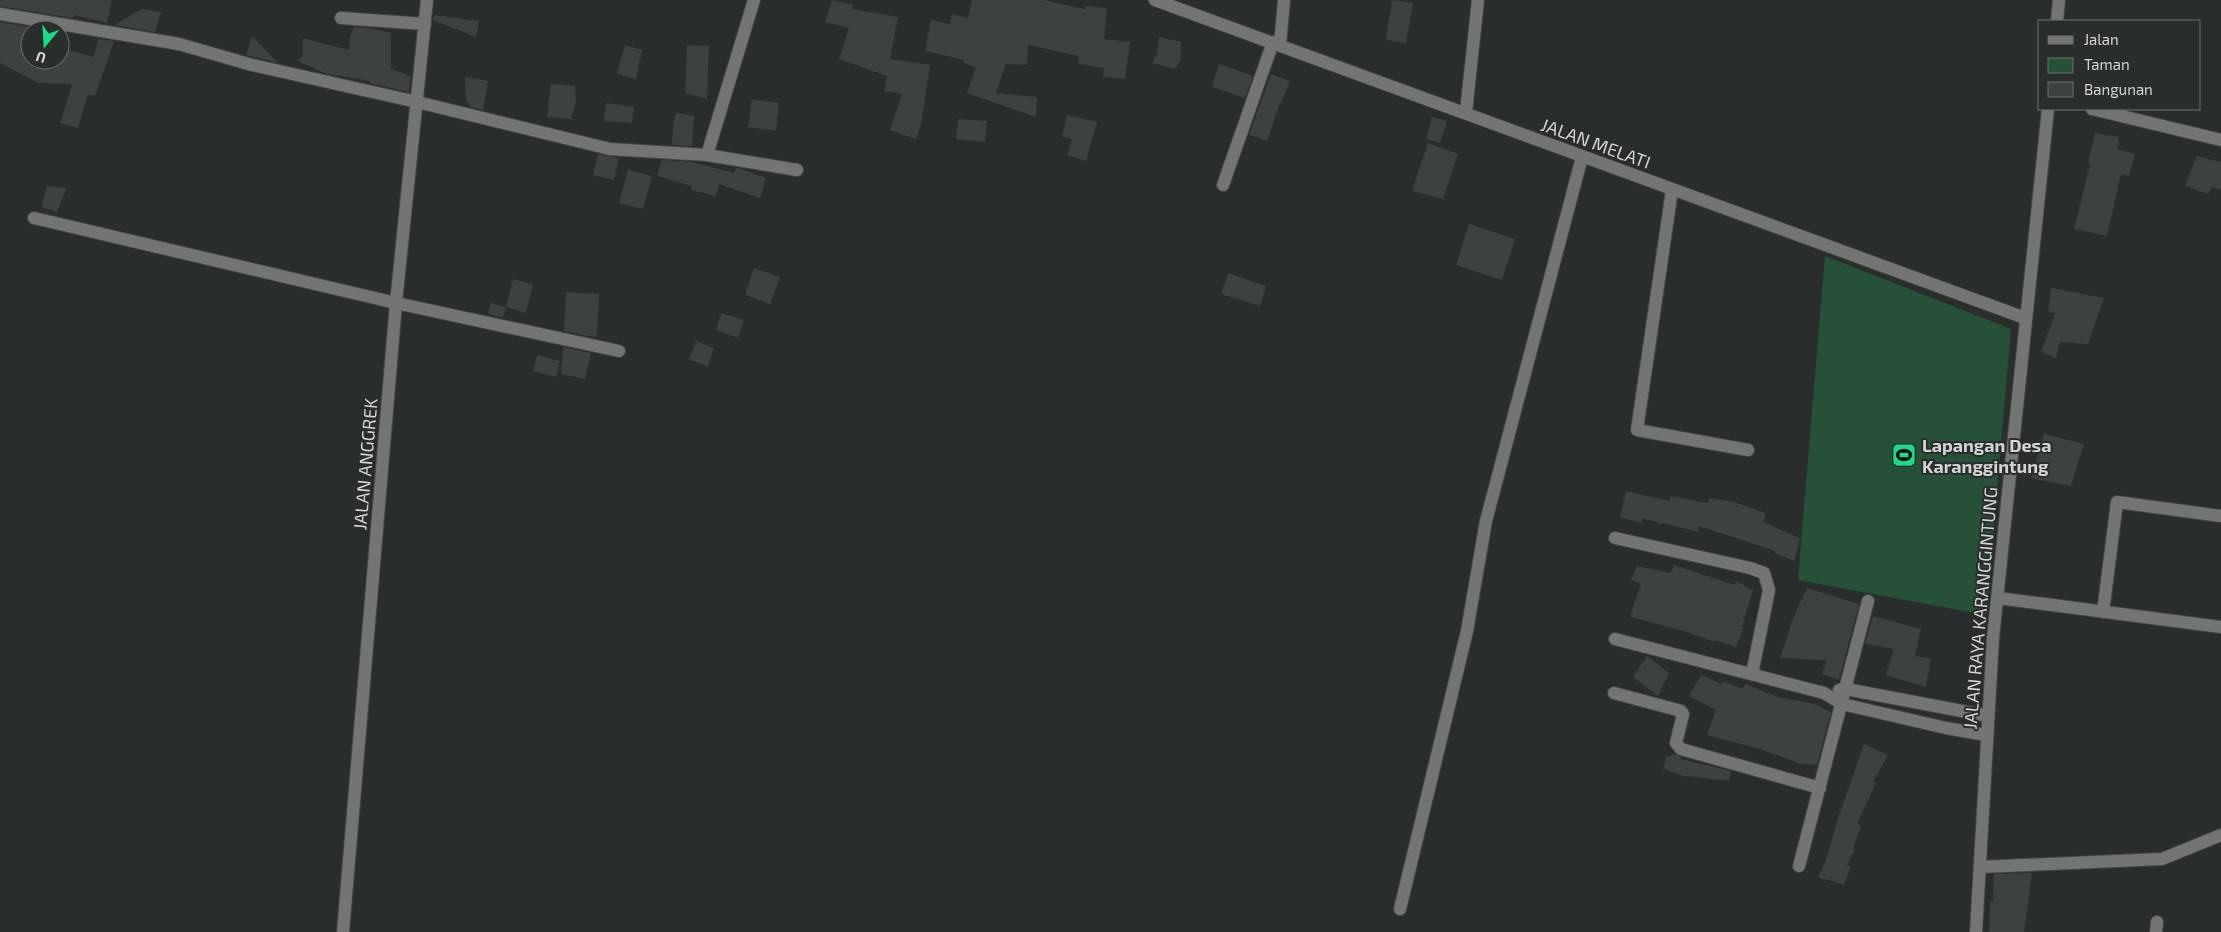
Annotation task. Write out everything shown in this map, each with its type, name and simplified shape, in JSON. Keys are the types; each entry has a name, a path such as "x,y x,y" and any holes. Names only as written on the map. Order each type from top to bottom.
{"street":[{"name":"JALAN ANGGREK","path":"343,932 396,304 427,0"},
{"path":"708,155 754,0"},
{"name":"JALAN MELATI","path":"1154,0 1466,112 1582,157 2026,318"},
{"path":"1223,185 1277,44 1284,0"},
{"path":"1466,112 1478,0"},
{"path":"2057,20 2059,0"},
{"path":"0,14 178,44 252,65 417,102 610,149 708,155 797,170"},
{"path":"341,18 425,24"},
{"name":"JALAN RAYA KARANGGINTUNG","path":"1976,932 1986,735 1998,598 2048,110"},
{"path":"2096,110 2221,140"},
{"path":"1400,909 1467,631 1486,521 1582,157"},
{"path":"1672,190 1637,430 1748,450"},
{"path":"34,218 396,304 619,351"},
{"path":"2103,612 2117,502 2221,516"},
{"path":"1614,538 1764,573 1769,590 1752,674"},
{"path":"1998,598 2221,627"},
{"path":"1799,866 1868,601"},
{"path":"1615,639 1824,693 1842,704 1946,728 1986,735"},
{"path":"1824,693 1846,689 1988,716"},
{"path":"1614,693 1681,710 1683,714 1676,743 1681,749 1820,788"},
{"path":"1980,867 2162,859 2221,835"}],"green space":[{"name":"Lapangan Desa Karanggintung","path":"1825,256 2011,329 1986,615 1798,580"}],"building":[{"path":"0,0 112,0 107,23 74,15 73,18 0,6"},
{"path":"832,0 853,5 852,9 898,17 890,59 930,65 921,124 916,139 890,130 902,94 884,91 887,76 839,59 849,28 825,22"},
{"path":"972,0 1043,0 1085,9 1085,6 1107,8 1104,39 1130,42 1125,79 1103,77 1104,68 1078,64 1079,56 1028,45 1027,65 1006,64 996,93 1037,97 1036,117 967,93 976,67 963,63 964,60 925,51 931,20 950,24 952,14 968,18"},
{"path":"1392,0 1413,3 1406,43 1386,40"},
{"path":"142,9 161,12 155,32 114,25"},
{"path":"435,15 479,21 476,37 433,20"},
{"path":"0,22 20,25 20,70 70,70 70,51 94,57 98,39 114,41 95,96 88,94 78,128 60,123 72,84 39,83 0,63"},
{"path":"354,27 391,33 391,69 411,76 409,92 370,83 370,81 327,74 298,61 303,55 303,38 349,50 350,36"},
{"path":"252,36 278,63 246,55"},
{"path":"1159,37 1181,42 1181,59 1175,69 1152,63 1157,54"},
{"path":"625,45 642,50 636,79 617,74"},
{"path":"687,45 709,46 707,99 685,93"},
{"path":"1219,64 1253,76 1245,98 1212,87"},
{"path":"1271,74 1290,81 1280,102 1267,141 1249,135"},
{"path":"465,77 488,81 483,110 470,107 466,99"},
{"path":"551,84 575,86 576,102 571,119 547,117"},
{"path":"752,99 779,103 776,131 748,127"},
{"path":"606,103 634,107 632,123 604,121"},
{"path":"676,113 694,116 692,146 672,145 673,123"},
{"path":"1067,115 1097,122 1086,161 1067,155 1072,139 1062,137"},
{"path":"1432,117 1447,121 1440,143 1426,139"},
{"path":"958,119 987,121 985,142 956,139"},
{"path":"2095,133 2119,137 2117,149 2135,154 2129,176 2121,174 2107,236 2074,229 2090,164 2088,163"},
{"path":"1428,143 1458,154 1443,199 1412,191"},
{"path":"598,154 619,158 614,180 593,175"},
{"path":"2197,156 2221,162 2221,190 2212,187 2208,194 2185,186"},
{"path":"662,160 692,162 734,173 736,168 738,168 766,178 760,198 719,184 716,196 691,190 692,186 657,176"},
{"path":"628,170 652,176 643,209 619,203"},
{"path":"47,186 67,188 57,212 41,207"},
{"path":"1469,224 1515,239 1502,280 1456,265"},
{"path":"754,268 780,277 770,304 745,295"},
{"path":"1228,273 1266,286 1260,306 1221,294"},
{"path":"513,279 533,284 526,313 506,307"},
{"path":"2051,288 2104,298 2088,344 2060,342 2056,358 2041,352 2055,313 2048,312"},
{"path":"566,292 599,294 597,335 594,337 564,331"},
{"path":"491,303 506,307 503,318 488,314"},
{"path":"721,313 744,320 738,338 716,330"},
{"path":"696,341 714,348 708,366 689,360"},
{"path":"563,347 591,353 585,379 561,374"},
{"path":"537,355 560,361 556,377 533,371"},
{"path":"2044,434 2084,444 2071,486 2031,478"},
{"path":"1626,491 1670,501 1670,496 1708,503 1709,498 1734,502 1766,513 1763,522 1800,538 1794,561 1774,553 1775,551 1699,526 1698,532 1643,518 1642,523 1620,517"},
{"path":"1674,565 1735,585 1736,581 1753,590 1742,627 1744,627 1736,647 1630,617 1641,584 1631,580 1637,566 1671,573"},
{"path":"1807,588 1859,604 1839,680 1822,674 1827,660 1780,658 1793,618"},
{"path":"1873,616 1921,629 1915,656 1931,659 1926,687 1886,675 1894,649 1865,644"},
{"path":"1647,656 1669,673 1658,696 1633,677"},
{"path":"1701,675 1722,684 1723,681 1743,689 1745,684 1778,697 1814,704 1831,712 1817,765 1801,764 1760,749 1707,735 1716,710 1689,696"},
{"path":"1864,744 1888,755 1873,782 1876,783 1857,824 1861,825 1853,848 1855,849 1847,865 1851,866 1844,885 1818,877 1826,860 1838,818"},
{"path":"1675,754 1681,757 1680,759 1731,771 1729,781 1684,776 1663,769 1666,757"},
{"path":"2032,873 2024,932 1989,932 1990,901 1993,902 1994,874"}],"place":[{"name":"Lapangan Desa Karanggintung","path":"1904,455"}]}
